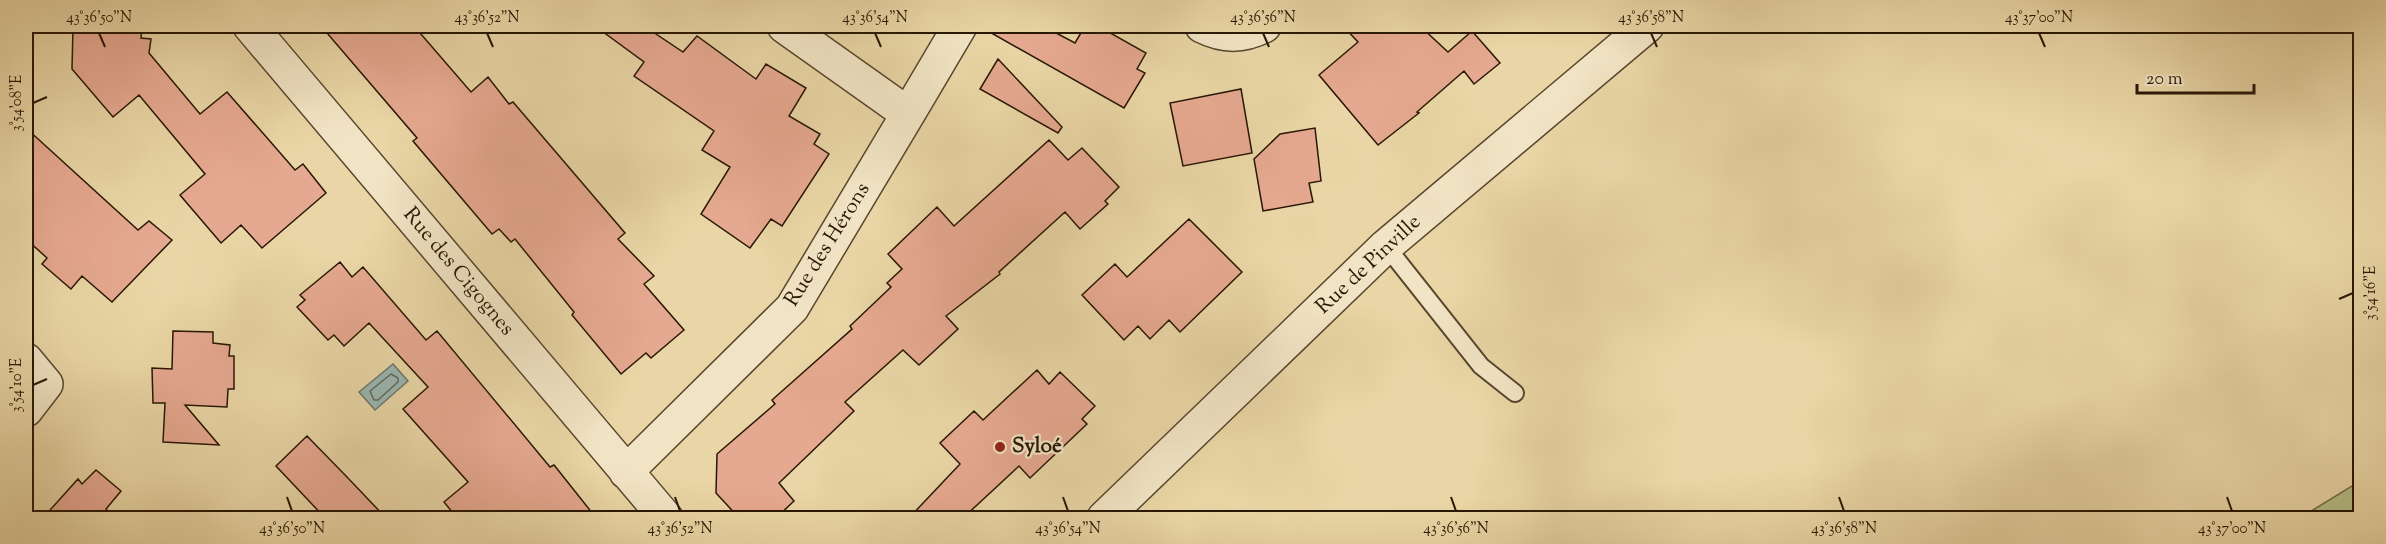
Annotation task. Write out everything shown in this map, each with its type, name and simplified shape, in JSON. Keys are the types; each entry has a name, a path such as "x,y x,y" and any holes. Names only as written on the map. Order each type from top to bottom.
{"street":[{"name":"Rue des Cigognes","path":"250,26 666,519"},
{"path":"784,26 908,114"},
{"name":"Rue des Hérons","path":"626,472 792,308 960,26"},
{"path":"1202,26 1216,33 1239,36 1264,26"},
{"name":"Rue de Pinville","path":"1104,519 1386,246 1647,26"},
{"path":"26,360 46,384 26,410"}],"lane":[{"path":"1386,246 1480,366 1515,393"}],"green space":[{"path":"2360,481 2360,518 2300,518"}],"water":[{"path":"393,364 408,381 375,410 359,392"}],"building":[{"path":"73,26 142,26 141,38 151,39 149,53 200,114 227,92 295,170 303,164 326,193 262,248 241,225 221,243 180,195 205,174 139,95 113,117 72,69"},
{"path":"321,26 414,26 471,92 488,77 509,104 513,102 625,233 618,239 654,276 644,284 684,330 651,358 646,353 621,374 572,315 574,312 515,239 511,242 499,229 492,234 413,141 417,138"},
{"path":"595,26 644,26 683,52 697,36 756,79 766,64 806,88 789,116 820,134 814,144 829,154 782,226 771,219 750,248 701,214 730,167 702,150 714,131 634,76 644,62"},
{"path":"979,26 1043,26 1075,43 1085,26 1098,26 1146,53 1137,69 1145,73 1124,108"},
{"path":"1343,26 1420,26 1448,52 1472,31 1500,63 1474,84 1464,71 1417,112 1419,113 1378,145 1319,75 1358,42"},
{"path":"998,59 1062,127 1058,133 980,89"},
{"path":"1241,89 1252,153 1183,166 1170,103"},
{"path":"26,128 138,230 149,221 172,240 112,302 82,276 71,289 42,264 47,258 26,239"},
{"path":"1315,128 1321,181 1309,183 1313,202 1263,211 1254,159 1280,134"},
{"path":"1049,140 1068,160 1082,148 1119,187 1105,201 1108,204 1080,229 1065,212 999,272 1000,274 946,316 958,329 919,365 903,350 845,402 854,411 779,483 794,501 775,519 740,519 716,493 717,454 775,404 772,400 852,329 850,326 891,287 887,283 902,269 888,254 937,207 954,226"},
{"path":"1189,219 1242,272 1180,332 1169,320 1150,339 1138,326 1124,340 1082,295 1115,264 1127,277"},
{"path":"340,262 352,277 363,267 426,340 437,331 550,467 554,465 597,519 458,519 444,502 468,482 403,409 428,387 369,323 344,346 334,335 328,340 297,307 305,300 300,295"},
{"path":"173,331 213,332 213,343 230,345 229,356 234,356 234,389 228,389 227,407 185,405 219,445 163,442 165,403 153,403 152,368 172,369"},
{"path":"1037,370 1049,384 1060,372 1095,406 1082,419 1087,424 1030,478 1019,466 962,519 908,519 960,464 940,443 974,411 983,420"},
{"path":"307,436 387,519 326,519 276,466"},
{"path":"96,470 121,491 106,509 115,519 42,519 78,479 82,484"}],"place":[{"name":"Syloé","path":"1000,447"}]}
